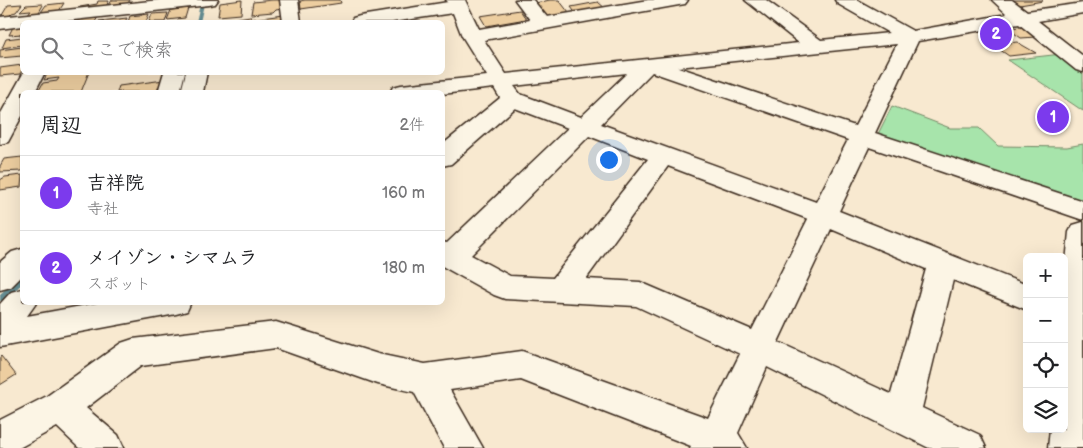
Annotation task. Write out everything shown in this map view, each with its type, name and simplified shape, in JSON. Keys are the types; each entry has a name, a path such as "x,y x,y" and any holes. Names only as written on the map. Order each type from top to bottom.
{"street":[{"path":"289,0 292,20"},
{"path":"524,0 542,24"},
{"path":"472,36 679,0"},
{"path":"754,0 817,47"},
{"path":"844,0 910,37"},
{"path":"1001,0 1083,66"},
{"path":"20,20 67,13 203,3"},
{"path":"190,20 203,3"},
{"path":"370,20 458,3 472,36 507,90 584,126 823,215 1023,296"},
{"path":"445,91 507,90 648,64 910,37 1083,8"},
{"path":"0,23 20,20"},
{"path":"0,439 60,407 133,353 276,335 378,369 425,379 522,365 718,445 759,348 910,37"},
{"path":"648,64 1083,211"},
{"path":"648,64 447,254 505,287 640,294 759,348 967,448"},
{"path":"25,90 33,75"},
{"path":"170,90 174,75"},
{"path":"192,90 196,75"},
{"path":"445,155 507,90"},
{"path":"0,137 20,100"},
{"path":"0,143 20,140"},
{"path":"561,290 664,155"},
{"path":"1067,448 1075,318 1083,232"},
{"path":"0,279 20,262"},
{"path":"902,417 942,264"},
{"path":"0,324 20,303"},
{"path":"0,334 160,305"},
{"path":"425,379 464,448"},
{"path":"60,407 104,448"}],"shaded area":[{"path":"45,75 166,75 162,90 36,90"}],"green space":[{"path":"1062,54 1083,70 1083,111 1008,60"},
{"path":"892,106 950,128 979,128 998,146 1067,147 1083,144 1083,206 876,138"}],"building":[{"path":"112,0 130,0 127,5 108,7"},
{"path":"242,0 241,14 218,16 220,3"},
{"path":"281,0 282,8 276,9 273,12 251,14 253,2"},
{"path":"340,0 341,3 301,9 300,1"},
{"path":"559,0 569,13 542,17 535,3"},
{"path":"1012,0 1042,0 1043,1 1020,5"},
{"path":"98,1 109,1 105,8 79,10 80,7 97,4"},
{"path":"598,2 606,9 577,15 571,7"},
{"path":"64,3 59,11 39,15 46,5"},
{"path":"22,4 16,12 8,17 1,17 8,5"},
{"path":"42,4 38,14 27,15 31,10 20,11 26,5"},
{"path":"188,8 185,18 167,20 171,10"},
{"path":"520,10 526,19 486,26 480,16"},
{"path":"168,13 166,20 150,20 152,14"},
{"path":"149,14 147,20 129,20 130,16"},
{"path":"284,15 285,20 253,20"},
{"path":"250,16 251,20 226,20"},
{"path":"98,17 96,20 75,20"},
{"path":"127,18 126,20 108,20"},
{"path":"20,26 20,34 9,35 13,27"},
{"path":"1022,27 1036,37 1021,38 1007,28"},
{"path":"1002,28 1013,36 990,39 979,31"},
{"path":"20,37 20,45 2,48 6,39"},
{"path":"1017,42 1036,53 1009,56 993,45"},
{"path":"20,47 20,56 0,58 0,50"},
{"path":"20,65 20,74 0,76 0,68"},
{"path":"46,75 88,75 82,90 39,90 43,83 57,81 59,78 44,80"},
{"path":"164,80 161,90 118,90 119,86"},
{"path":"20,157 20,171 0,172 0,166 4,159"},
{"path":"20,175 20,187 0,190 0,180 5,177"},
{"path":"0,357 16,375 0,385"}],"waterway":[{"path":"198,20 203,0"},
{"path":"182,90 185,75"},
{"path":"0,298 20,282"}],"place":[{"name":"メイゾン・シマムラ","path":"996,34"},
{"name":"吉祥院","path":"1053,117"}]}
